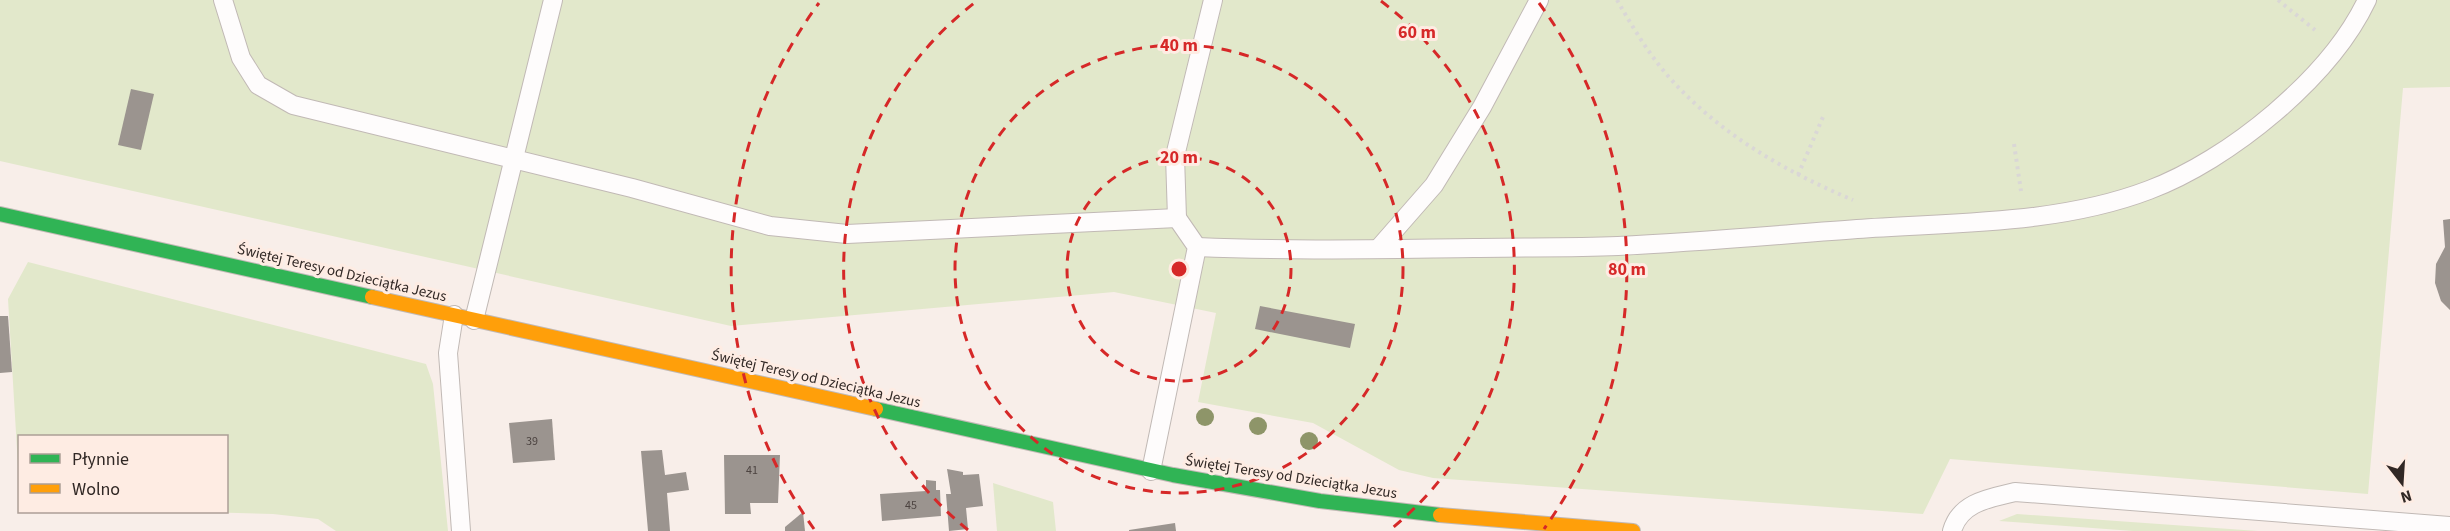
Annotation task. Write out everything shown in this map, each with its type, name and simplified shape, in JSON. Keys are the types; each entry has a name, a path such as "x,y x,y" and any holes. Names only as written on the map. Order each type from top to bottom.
{"street":[{"name":"Świętej Teresy od Dzieciątka Jezus","path":"0,214 1151,471 1320,501 1486,521 1633,531"}],"lane":[{"path":"223,0 234,26 241,58 258,85 293,105 770,226 848,234 1177,218"},
{"path":"474,320 553,0"},
{"path":"1151,471 1197,247 1177,218 1175,156 1213,0"},
{"path":"1378,249 1434,185 1482,107 1539,0"},
{"path":"1197,247 1293,251 1618,246 2025,217 2082,208 2148,191 2191,171 2249,134 2296,93 2359,18 2367,0"},
{"path":"454,315 448,353 461,531"},
{"path":"1952,531 1954,524 1973,502 2015,492 2450,526"}],"path":[{"path":"1617,0 1640,39 1667,76 1704,112 1750,147 1798,175 1862,203"},
{"path":"2278,0 2336,46"},
{"path":"1798,175 1823,117"},
{"path":"2014,144 2025,217"}],"green space":[{"path":"0,0 2450,0 2450,87 2403,88 2368,494 1950,459 1923,514 1433,478 1399,470 1313,423 1198,402 1216,313 1114,292 731,326 0,161"},
{"path":"28,262 426,364 433,384 448,531 336,531 318,519 273,514 228,513 228,435 18,435 18,466 8,299"},
{"path":"993,483 1053,502 1056,531 997,531"},
{"path":"2017,514 2258,531 2133,531 1999,521"}],"building":[{"path":"131,89 154,94 141,150 118,145"},
{"path":"2450,219 2450,310 2441,301 2435,283 2436,264 2445,247 2443,220"},
{"path":"1260,306 1355,324 1350,348 1255,329"},
{"path":"0,316 8,316 12,372 0,373"},
{"path":"552,419 555,460 513,463 509,423"},
{"path":"662,450 665,475 686,472 689,490 667,493 670,531 648,531 641,451"},
{"path":"724,455 780,455 778,503 750,503 751,514 725,514"},
{"path":"947,469 963,472 963,475 979,474 983,506 966,508 968,529 949,531 946,494 951,494"},
{"path":"926,480 936,481 936,490 940,490 941,516 882,521 880,494 926,491"},
{"path":"803,512 805,531 785,531 785,527"},
{"path":"1175,523 1176,531 1129,531 1129,530"}],"traffic: fast":[{"path":"0,214 372,297"},
{"path":"876,409 1173,475 1320,501 1440,515"}],"traffic: slow":[{"path":"372,297 876,409"},
{"path":"1440,515 1633,531"}]}
